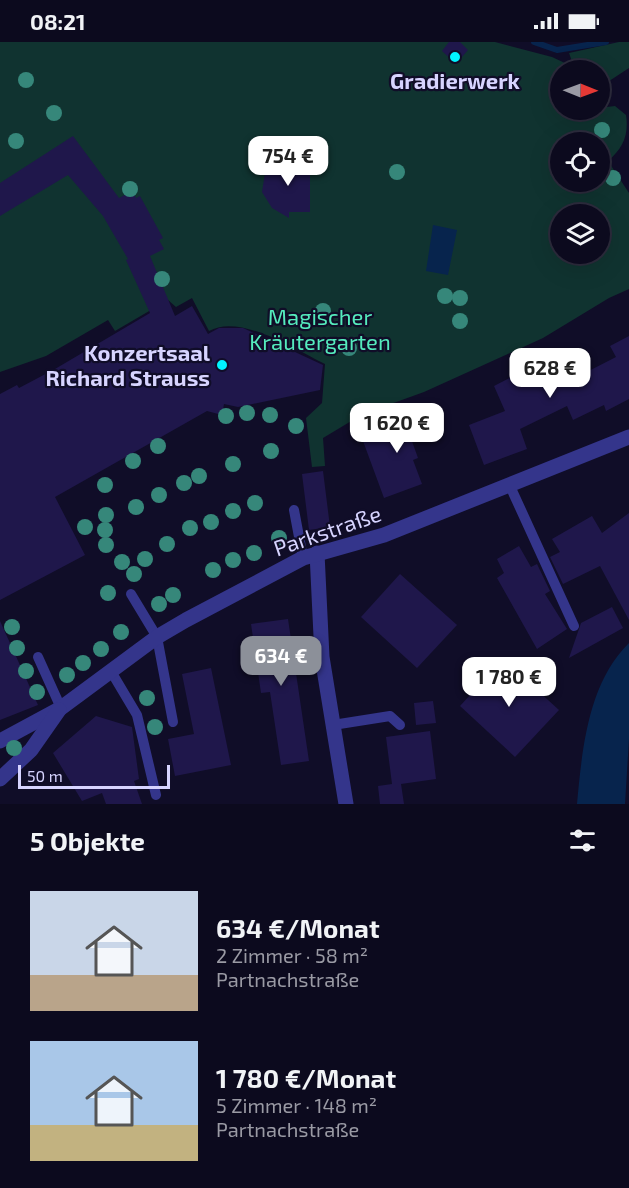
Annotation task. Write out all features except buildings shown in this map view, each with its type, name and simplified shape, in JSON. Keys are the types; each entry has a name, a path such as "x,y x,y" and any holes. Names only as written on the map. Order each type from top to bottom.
{"street":[{"name":"Parkstraße","path":"0,741 61,708 112,673 157,637 248,585 310,556 384,535 629,437"},
{"path":"310,556 322,657 346,804"},
{"name":"Parkstraße","path":"0,779 32,750 61,708"}],"lane":[{"path":"510,486 574,626"},
{"path":"294,510 310,556"},
{"path":"131,594 157,637 173,722"},
{"path":"39,657 61,708"},
{"path":"112,673 137,715 156,795"},
{"path":"333,725 390,716 400,725"}],"green space":[{"name":"Magischer Kräutergarten","path":"0,42 495,42 558,60 550,60 550,120 582,120 583,122 583,120 610,120 610,107 615,106 626,115 627,129 624,141 610,159 610,132 550,132 550,192 610,192 610,164 629,193 629,289 609,298 543,338 424,392 363,414 323,438 325,466 312,467 306,418 322,403 325,364 252,330 222,327 209,331 192,298 176,307 168,300 115,331 108,320 46,356 0,372"},
{"path":"619,42 629,42 629,68 610,80 610,60 571,60 569,53"}],"water":[{"path":"433,225 457,230 448,275 426,271"},
{"path":"629,643 629,739 625,804 577,804 581,762 596,697 615,659"}],"waterway":[{"path":"534,42 557,50 606,42"}],"place":[{"name":"Gradierwerk","path":"455,57"},
{"name":"Konzertsaal Richard Strauss","path":"222,365"}]}
